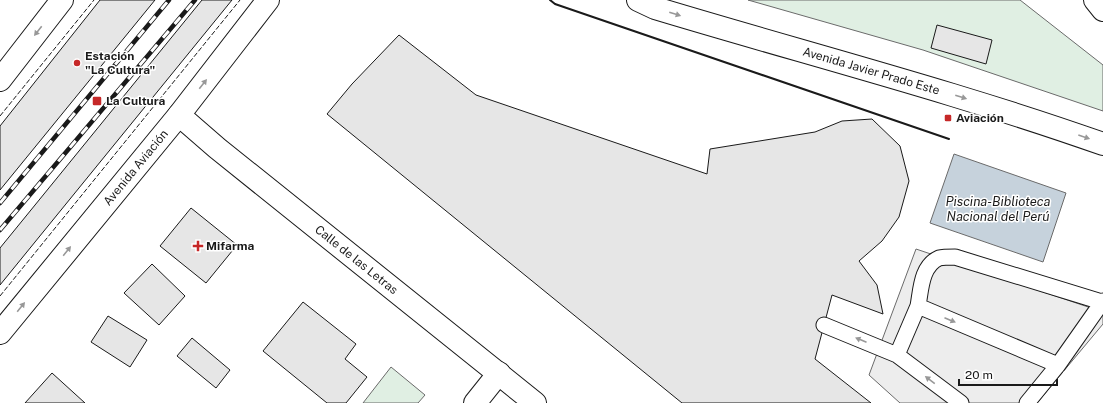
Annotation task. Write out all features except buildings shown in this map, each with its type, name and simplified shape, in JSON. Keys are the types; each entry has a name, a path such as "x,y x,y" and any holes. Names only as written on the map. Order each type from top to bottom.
{"main road":[{"path":"0,80 62,0"},
{"name":"Avenida Aviación","path":"0,333 179,115 268,0"},
{"name":"Avenida Javier Prado Este","path":"638,0 662,10 953,95 1046,124 1103,144"},
{"path":"1095,0 1103,10"},
{"name":"Calle de las Letras","path":"179,115 217,148 535,403"},
{"path":"475,403 499,373"}],"lane":[{"path":"897,355 918,306 924,273 931,263 940,258 955,257 1103,302 1058,365 1027,403"},
{"path":"918,306 1058,365"},
{"path":"824,325 897,355 962,403"}],"green space":[{"path":"748,0 1020,0 1103,65 1103,111 923,50"},
{"path":"391,367 425,395 418,403 363,403"}],"shaded area":[{"path":"916,249 1103,312 1103,324 1037,403 900,403 869,375"}],"water":[{"name":"Piscina-Biblioteca Nacional del Perú","path":"954,154 1066,193 1043,262 930,223"}],"railway":[{"path":"0,203 169,0"},
{"path":"0,230 195,0"}],"fence":[{"path":"0,116 94,0"},
{"path":"0,296 240,0"}],"wall":[{"path":"550,0 555,4 949,139"}],"place":[{"name":"Estación \"La Cultura\"","path":"77,63"},
{"name":"La Cultura","path":"97,101"},
{"name":"Aviación","path":"948,118"},
{"name":"Mifarma","path":"198,246"}]}
